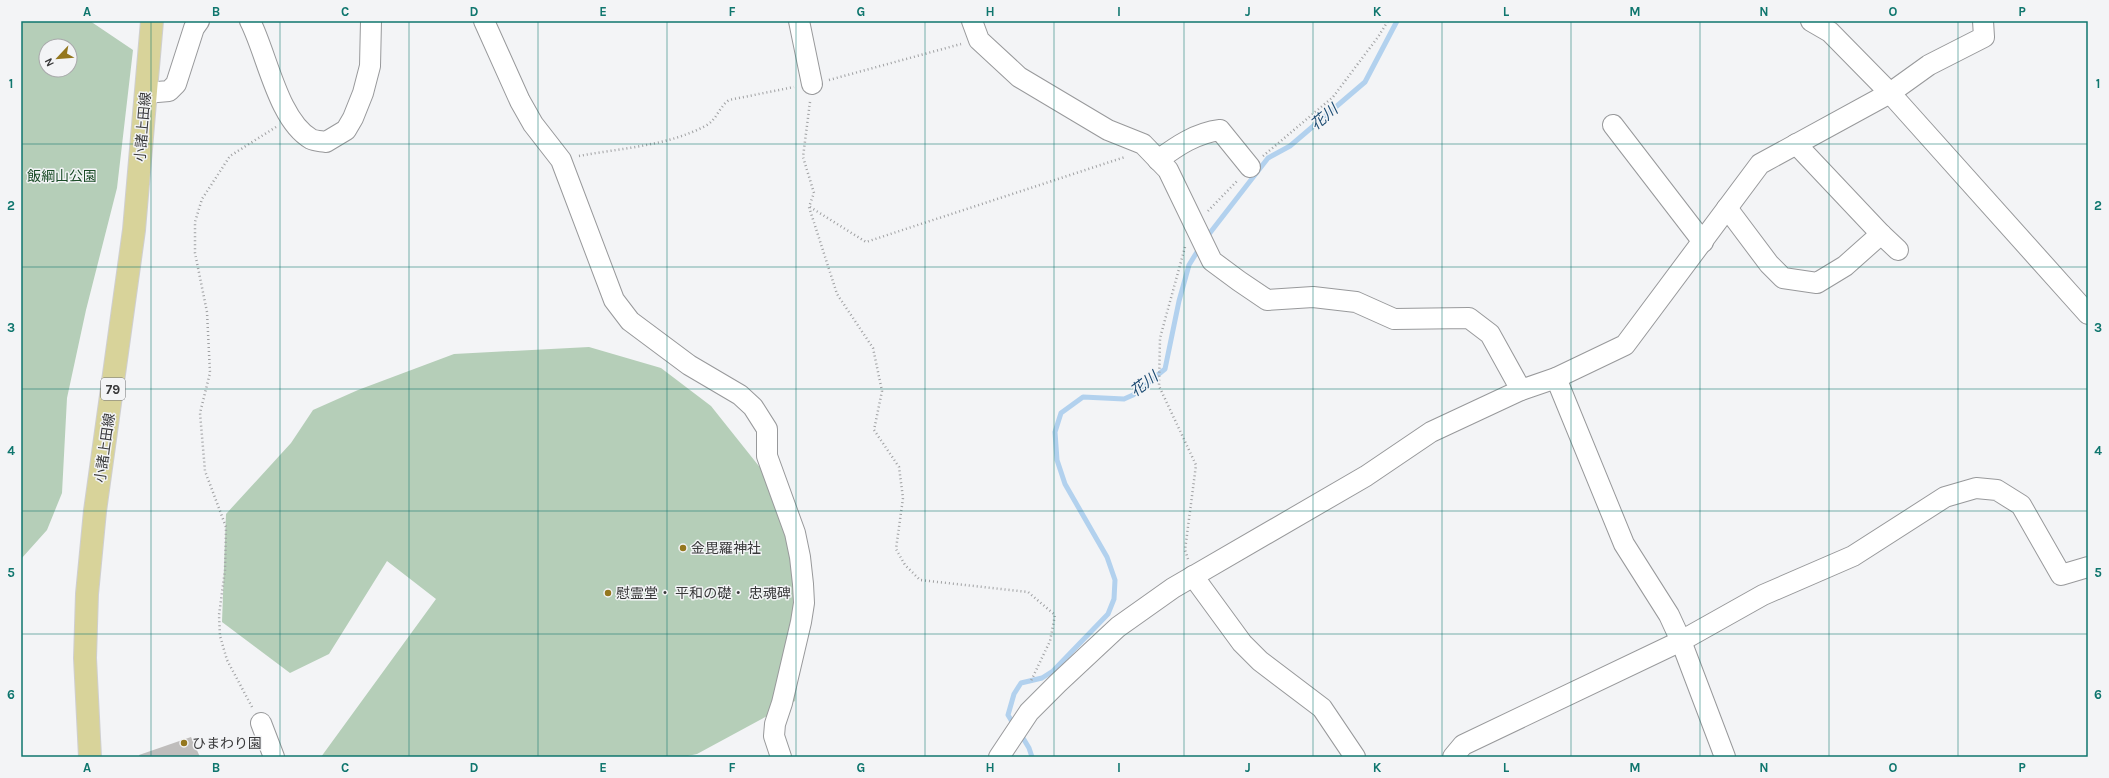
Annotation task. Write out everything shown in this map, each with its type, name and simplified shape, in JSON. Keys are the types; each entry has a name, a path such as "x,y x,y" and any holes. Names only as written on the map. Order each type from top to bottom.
{"main road":[{"name":"小諸上田線","path":"90,757 85,658 87,594 95,511 134,230 152,21"}],"street":[{"path":"146,94 169,91 176,84 194,28 199,21"},
{"path":"250,21 290,118 300,131 312,140 326,142 346,130 353,118 363,94 370,66 371,21"},
{"path":"484,21 523,106 533,124 561,160 614,300 630,320 689,365 740,395 753,407 767,429 767,456 795,533 800,557 804,603 782,703 775,724 774,736 781,757"},
{"path":"799,21 812,84"},
{"path":"972,21 979,40 1019,77 1108,130 1143,144 1168,170 1212,261 1267,300 1313,298 1356,302 1394,319 1469,318 1490,334 1521,390"},
{"path":"1811,21 1830,32 1890,93 2088,314"},
{"path":"999,757 1029,712 1118,626 1172,588 1366,476 1431,432 1521,390 1556,378 1625,345 1760,164 1890,93 1929,65 1984,37 1983,21"},
{"path":"1613,125 1703,242"},
{"path":"1153,155 1208,131 1220,130 1250,167"},
{"path":"1796,144 1898,250"},
{"path":"1728,208 1769,264 1783,278 1817,283 1845,266 1881,234"},
{"path":"1556,378 1624,544 1669,615 1681,641 1725,757"},
{"path":"1453,757 1463,745 1681,641 1763,595 1853,556 1945,497 1976,488 1996,490 2021,505 2061,575 2088,567"},
{"path":"1193,576 1242,643 1260,662 1322,708 1355,757"},
{"path":"261,724 274,757"}],"path":[{"path":"561,160 673,140 708,124 714,118 721,106 729,100 812,84 979,40"},
{"path":"812,84 803,157 814,193 809,207 837,294 873,348 882,391 874,430 899,467 903,498 896,549 905,565 920,580 1028,592 1055,615 1050,641 1027,690"},
{"path":"261,724 227,660 220,636 219,615 225,570 226,527 205,471 200,414 210,373 210,366 207,312 195,253 195,222 202,199 230,156 290,118"},
{"path":"809,207 866,242 1153,155"}],"green space":[{"name":"飯綱山公園","path":"21,21 90,21 133,50 117,188 86,310 67,398 62,493 47,530 21,559"},
{"path":"589,347 661,368 711,406 774,485 809,575 795,701 697,754 683,757 321,757 436,599 387,561 329,654 290,673 222,622 226,514 291,443 313,410 358,390 454,354"}],"building":[{"name":"ひまわり園","path":"191,737 200,757 139,757 139,755"}],"waterway":[{"name":"花川","path":"1206,238 1268,158 1290,146 1365,82 1397,21"},
{"name":"花川","path":"1014,725 1008,715 1014,694 1021,683 1042,678 1053,671 1108,614 1114,599 1115,580 1107,557 1065,484 1057,460 1055,432 1061,413 1083,397 1124,399 1133,395 1165,369 1179,301 1189,265 1200,247"},
{"name":"花川","path":"1020,733 1029,748 1032,757"}],"place":[{"name":"金毘羅神社","path":"683,548"},
{"name":"慰霊堂・ 平和の礎・ 忠魂碑","path":"608,593"},
{"name":"ひまわり園","path":"184,743"}]}
